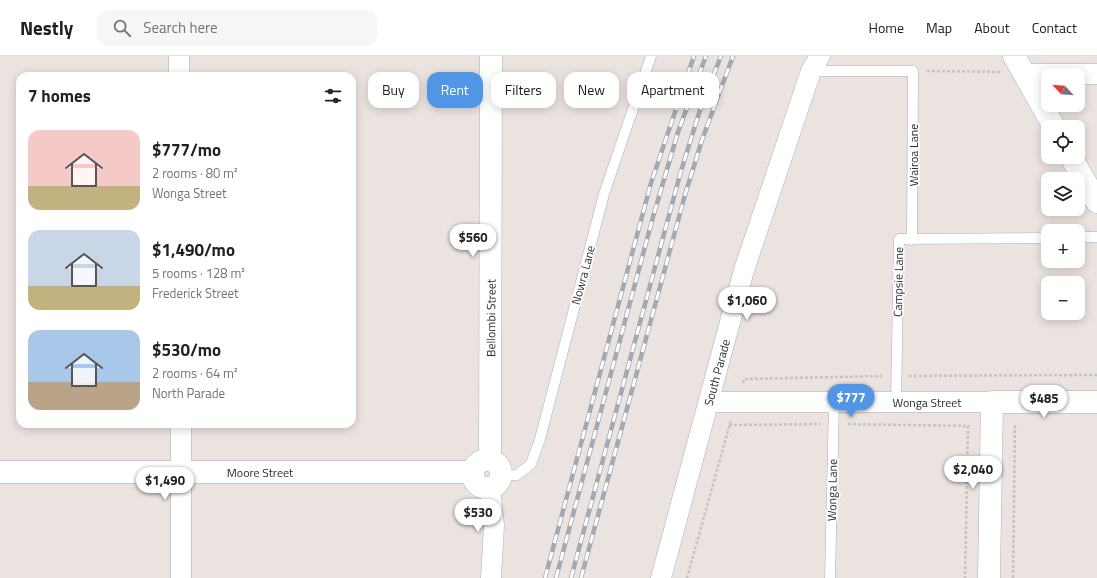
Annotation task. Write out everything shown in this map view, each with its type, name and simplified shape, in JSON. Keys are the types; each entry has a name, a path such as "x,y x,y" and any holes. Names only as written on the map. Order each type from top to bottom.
{"street":[{"path":"179,56 179,72"},
{"name":"Bellombi Street","path":"491,56 494,474"},
{"name":"South Parade","path":"661,578 710,402 744,270 816,63"},
{"path":"1019,65 1097,74"},
{"path":"1019,65 1050,120"},
{"path":"1075,164 1097,202"},
{"name":"Wonga Street","path":"710,402 1097,402"},
{"path":"989,578 992,402"},
{"path":"180,428 181,578"},
{"name":"Moore Street","path":"0,472 472,472 476,484 485,488 494,474"},
{"path":"491,578 494,525 494,474"}],"lane":[{"name":"Nowra Lane","path":"494,474 517,475 531,464 540,439 604,194 651,56"},
{"path":"816,63 914,71"},
{"name":"Wairoa Lane","path":"912,240 914,71"},
{"path":"1085,237 1097,237"},
{"name":"Campsie Lane","path":"896,402 899,239 1041,238"},
{"name":"Wonga Lane","path":"830,578 834,402"}],"path":[{"path":"914,71 987,70 1019,65"},
{"path":"687,578 729,425 738,402 744,378 1097,375"},
{"path":"1013,578 1015,423"},
{"path":"965,578 968,426"}],"railway":[{"path":"545,578 651,183 694,56"},
{"path":"556,578 653,217 678,132 706,56"},
{"path":"571,578 681,171 701,107 721,56"},
{"path":"581,578 685,195 702,140 733,56"}]}
